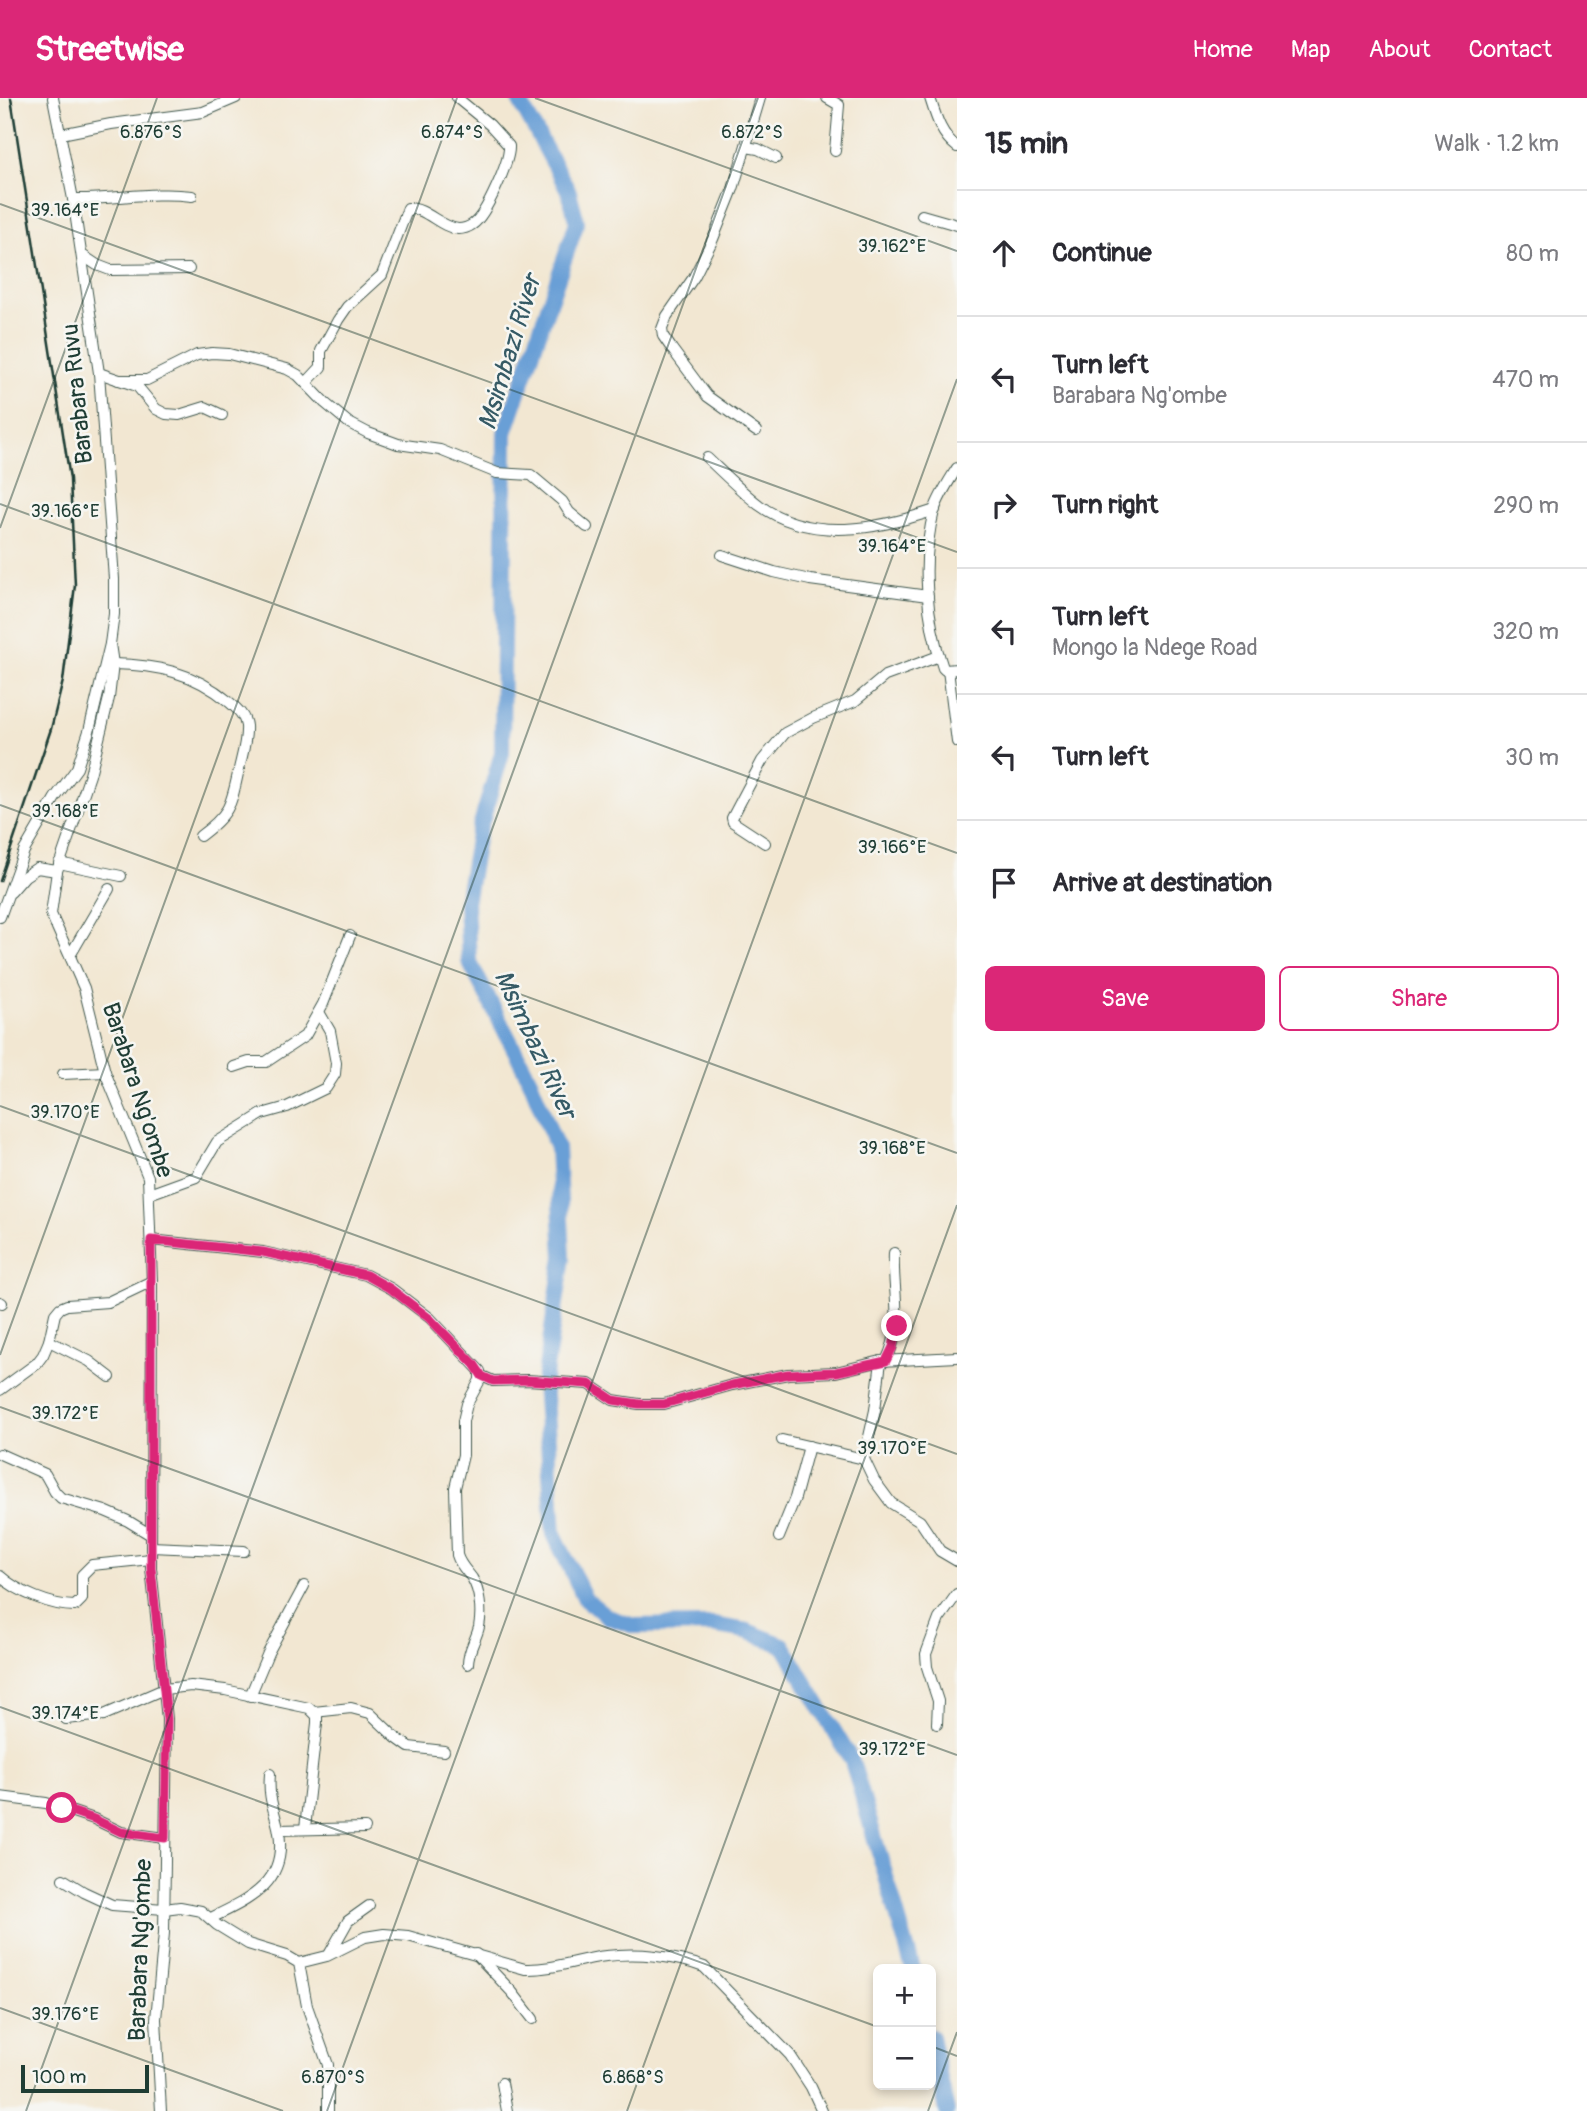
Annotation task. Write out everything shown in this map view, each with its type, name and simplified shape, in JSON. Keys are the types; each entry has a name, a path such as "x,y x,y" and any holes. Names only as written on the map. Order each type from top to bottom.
{"street":[{"name":"Barabara Ruvu","path":"0,917 24,851 36,827 77,768 110,644 114,614 114,579 99,373 73,199 53,98"},
{"path":"61,134 111,124 203,113 236,98"},
{"path":"306,383 321,366 321,351 347,307 382,275 408,208 414,208 445,225 457,229 466,228 480,216 492,195 508,159 509,146 490,125 457,98"},
{"path":"756,431 706,396 663,336 662,329 667,316 694,277 713,239 733,189 760,98"},
{"path":"827,98 839,105 835,151"},
{"path":"930,98 947,140 957,147"},
{"path":"746,147 758,149 776,158"},
{"path":"73,199 192,196"},
{"path":"922,215 957,225"},
{"path":"82,255 110,270 189,269"},
{"path":"118,380 147,380 197,355 212,353 229,354 287,369 298,375 349,423 368,433 398,444 440,450 497,473 531,475 587,527"},
{"path":"99,373 137,387 156,409 166,414 179,415 205,407 222,415"},
{"path":"708,458 761,506 798,523 834,530 886,526 935,510"},
{"path":"957,468 935,510 928,552 928,596 933,640 943,668 953,670 957,742"},
{"path":"945,487 957,492"},
{"path":"722,555 774,572 810,580 928,596"},
{"name":"Barabara Ng'ombe","path":"110,644 113,664 110,690 90,775 58,867 51,914 84,988 105,1072 148,1177 152,1281 151,1553 167,1719 164,1933 156,2019 160,2111"},
{"path":"765,843 733,822 732,818 762,761 777,742 795,726 855,701 885,676 939,656"},
{"path":"113,664 147,665 189,676 219,694 243,717 246,738 233,800 221,818 200,836"},
{"path":"7,897 37,868 58,867 121,876"},
{"path":"71,954 109,888"},
{"path":"234,1068 249,1062 266,1062 305,1036 320,1012 350,936"},
{"path":"149,1194 196,1177 218,1142 262,1114 287,1107 326,1088 335,1074 336,1063 330,1031 320,1012"},
{"path":"63,1074 105,1072"},
{"path":"151,1240 263,1252 366,1275 391,1289 429,1318 474,1364 482,1376 493,1381 589,1384 613,1400 639,1404 664,1404 777,1376 836,1372 883,1361 957,1357"},
{"path":"894,1253 897,1326 893,1347 883,1361 864,1459 874,1480 891,1503 920,1521 940,1551 957,1561"},
{"path":"0,1390 37,1363 49,1341 55,1314 60,1308 67,1305 108,1302 152,1281"},
{"path":"49,1341 89,1362 110,1377"},
{"path":"468,1664 468,1655 479,1626 479,1596 473,1580 460,1565 457,1555 455,1488 463,1455 463,1421 467,1404 482,1376"},
{"path":"782,1440 864,1459"},
{"path":"779,1537 795,1498 809,1446"},
{"path":"0,1454 46,1474 61,1498 105,1511 151,1535"},
{"path":"0,1576 20,1589 58,1604 75,1606 82,1599 82,1575 92,1565 151,1553 244,1551"},
{"path":"250,1696 268,1653 304,1586"},
{"path":"937,1724 938,1701 925,1661 926,1654 939,1619 957,1594"},
{"path":"66,1719 104,1715 164,1689 191,1686 292,1703 314,1712 351,1708 370,1713 395,1737 409,1746 444,1751"},
{"path":"304,1828 315,1754 317,1723 314,1712"},
{"path":"211,1918 257,1893 273,1878 279,1861 279,1829 268,1793 270,1774"},
{"path":"0,1797 46,1803 94,1819 121,1832 165,1838"},
{"path":"279,1829 365,1828"},
{"path":"63,1880 112,1905 164,1909 180,1907 201,1911 217,1925 248,1944 293,1958 299,1963 307,2006 328,2065 328,2111"},
{"path":"327,1956 348,1921 369,1906"},
{"path":"299,1963 327,1956 365,1937 384,1934 408,1936 525,1969 540,1970 606,1956 678,1959 704,1968 790,2055 811,2087 822,2111"},
{"path":"476,1954 533,2019"},
{"path":"502,2082 507,2111"}],"waterway":[{"name":"Msimbazi River","path":"518,98 569,192 577,222 505,433 502,753 478,834 466,903 469,961 530,1080 557,1148 563,1257 544,1381 554,1534 585,1599 608,1617 634,1626 712,1625 747,1631 783,1645 852,1761 912,1964"},
{"name":"Msimbazi River","path":"936,2060 947,2111"}],"railway":[{"path":"0,881 51,729 63,681 75,585 70,479 11,98"}],"route":[{"path":"62,1808 127,1834 165,1838 167,1719 151,1568 151,1240 263,1252 366,1275 391,1289 429,1318 474,1364 482,1376 493,1381 589,1384 613,1400 639,1404 664,1404 732,1385 788,1374 836,1372 886,1361 893,1347 897,1326"}]}
